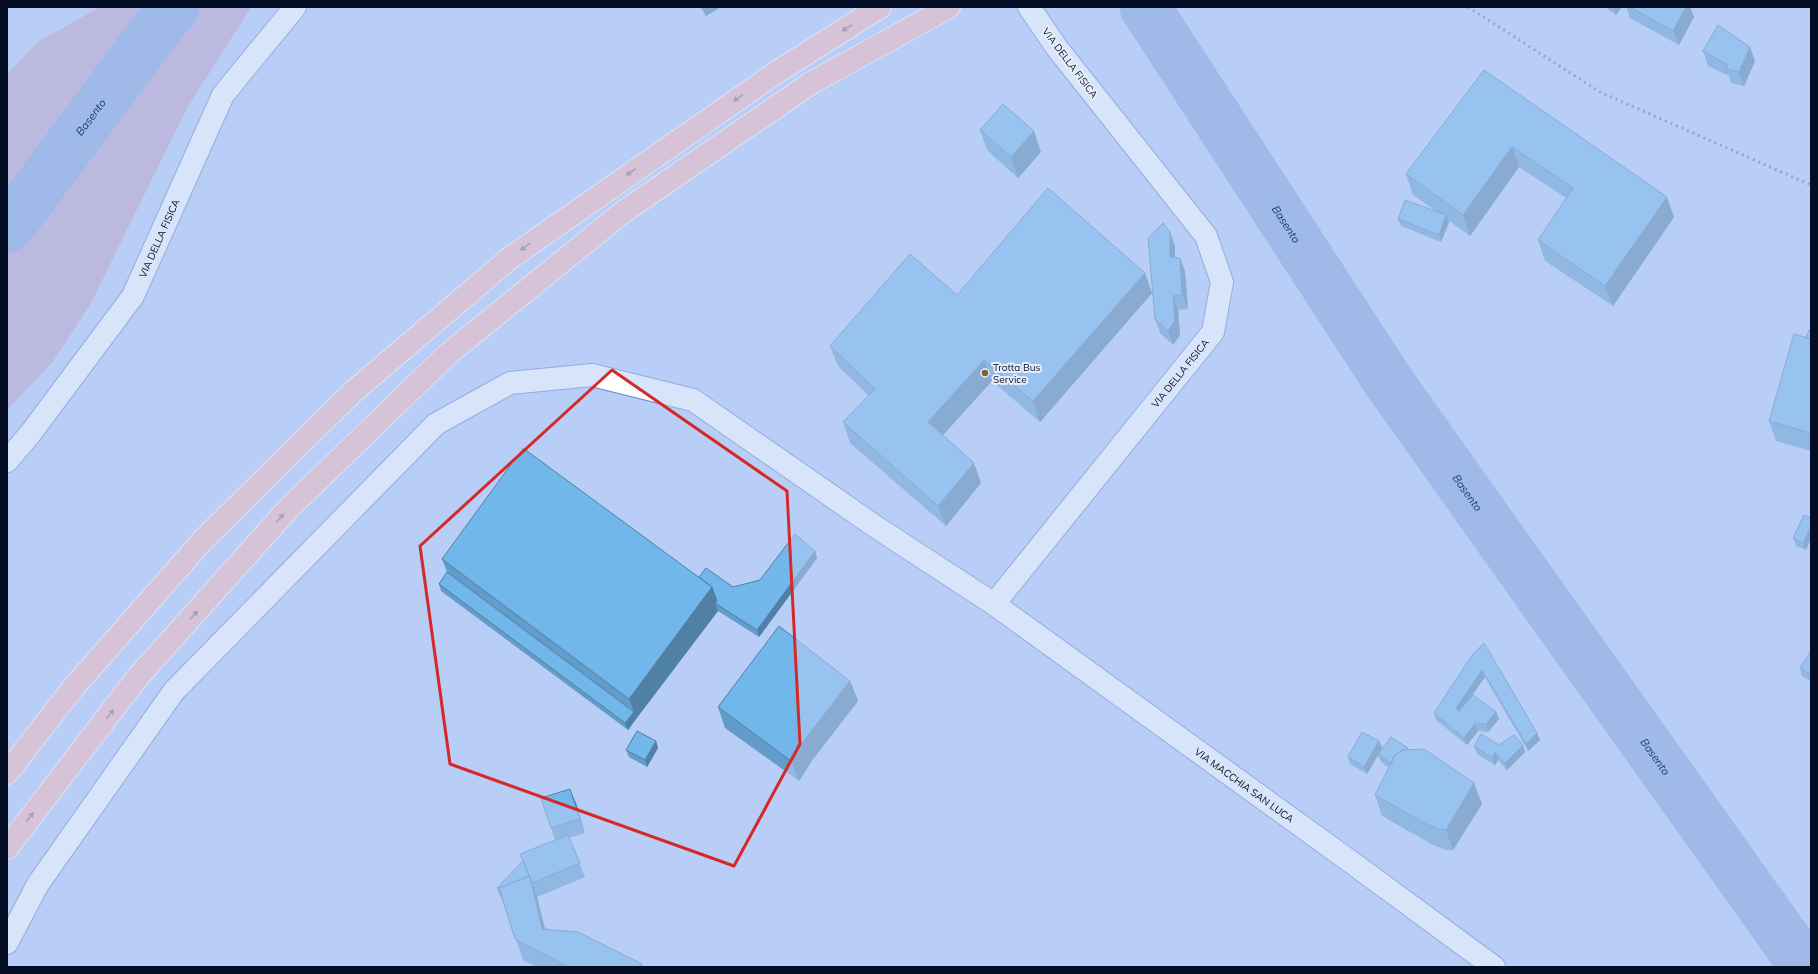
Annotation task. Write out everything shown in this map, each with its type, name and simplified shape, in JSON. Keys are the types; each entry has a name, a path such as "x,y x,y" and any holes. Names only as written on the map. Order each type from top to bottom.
{"highway":[{"path":"7,773 73,688 203,540 354,391 510,258 777,72 880,7"},
{"path":"7,848 137,678 288,509 448,354 623,212 811,83 948,7"}],"street":[{"name":"VIA DELLA FISICA","path":"7,461 30,434 133,296 223,94 295,7"},
{"name":"VIA DELLA FISICA","path":"994,604 1212,332 1222,282 1206,236 1057,48 1029,7"},
{"name":"VIA MACCHIA SAN LUCA","path":"7,943 38,884 174,691 436,424 510,383 592,375 693,400 876,527 994,604 1494,967"}],"highlighted area":[{"path":"612,370 787,491 800,744 734,866 450,764 420,546"}],"shaded area":[{"path":"100,7 251,7 186,110 90,305 51,364 7,410 7,74 38,42"}],"building":[{"path":"1630,7 1686,7 1673,31"},
{"path":"1718,25 1750,47 1739,72 1726,69 1728,65 1703,51"},
{"path":"1484,70 1667,197 1605,286 1538,240 1573,188 1512,147 1463,215 1406,174"},
{"path":"1003,104 1034,131 1011,157 980,130"},
{"path":"1048,188 1145,273 1033,401 984,360 928,422 974,463 938,506 843,422 875,389 830,346 910,254 957,295"},
{"path":"1405,200 1446,215 1439,235 1398,219"},
{"path":"1163,223 1170,232 1170,257 1180,258 1182,295 1173,296 1175,321 1168,331 1155,319 1148,238"},
{"path":"1809,330 1811,331 1811,339 1806,338"},
{"path":"1794,334 1811,339 1811,433 1769,421"},
{"path":"523,448 712,587 629,699 442,559"},
{"path":"1804,515 1811,518 1811,526 1803,543 1793,538"},
{"path":"795,534 815,551 757,630 715,603 717,601 712,587 699,577 706,568 733,587 760,580"},
{"path":"447,572 634,712 625,723 439,584"},
{"path":"779,626 850,681 806,738 791,761 718,707"},
{"path":"1484,643 1537,733 1526,744 1482,670 1456,708 1459,711 1473,695 1496,712 1486,724 1475,724 1464,738 1434,713 1473,654"},
{"path":"1811,651 1811,675 1800,668"},
{"path":"637,731 656,741 645,760 626,750"},
{"path":"1362,732 1379,741 1364,767 1348,757"},
{"path":"1481,734 1499,745 1514,735 1523,745 1505,763 1495,752 1492,758 1474,746"},
{"path":"1391,737 1408,748 1395,755 1391,764 1378,754"},
{"path":"1424,749 1474,783 1446,830 1438,829 1426,824 1375,795 1395,755 1403,750"},
{"path":"570,789 580,819 551,828 541,798"},
{"path":"568,835 580,863 532,883 520,854"},
{"path":"523,861 529,876 499,888 502,898 497,888"},
{"path":"530,876 542,929 578,932 642,964 640,967 568,967 515,939 499,888"}],"waterway":[{"name":"Basento","path":"7,227 21,211 174,7"},
{"name":"Basento","path":"1145,7 1390,384 1805,967"}],"railway":[{"path":"1468,7 1600,92 1811,185"}],"place":[{"name":"Trotta Bus Service","path":"985,373"}]}
